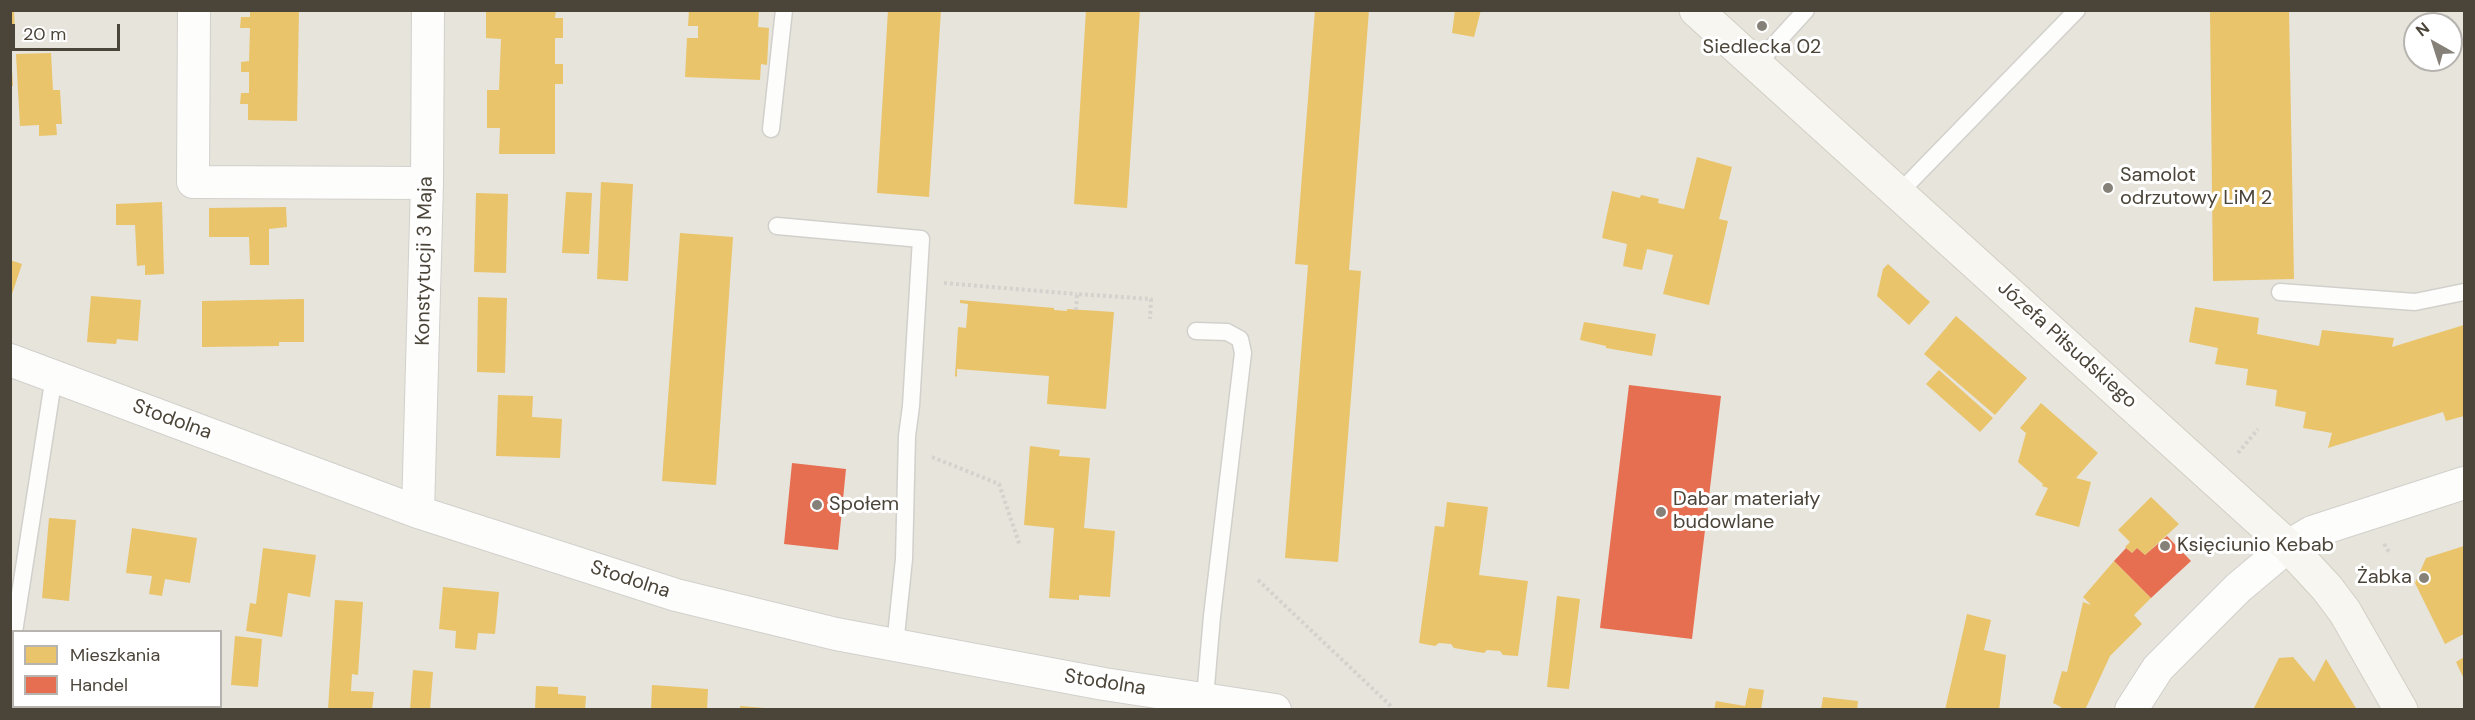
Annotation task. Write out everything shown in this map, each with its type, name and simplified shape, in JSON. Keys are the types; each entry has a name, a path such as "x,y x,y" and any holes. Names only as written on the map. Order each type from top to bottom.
{"main road":[{"name":"Józefa Piłsudskiego","path":"1696,10 2288,546 2327,588 2345,612 2401,710"}],"street":[{"path":"194,10 193,182 427,183"},
{"name":"Konstytucji 3 Maja","path":"418,512 427,183 428,10"},
{"name":"Stodolna","path":"10,360 418,512 676,595 837,634 1104,684 1275,710"},
{"path":"2131,710 2158,668 2238,588 2288,546 2312,532 2464,483"}],"lane":[{"path":"771,129 784,10"},
{"path":"1756,65 1806,10"},
{"path":"1899,193 2076,11"},
{"path":"777,226 921,238 911,406 907,436 904,559 895,645"},
{"path":"2280,292 2415,302 2464,292"},
{"path":"1197,331 1227,332 1240,339 1243,353 1212,616 1209,674 1205,698"},
{"path":"14,630 54,376"}],"path":[{"path":"938,287 947,282 1151,299 1150,319"},
{"path":"1076,310 1077,294"},
{"path":"927,454 999,484 1020,546"},
{"path":"1258,580 1393,708"}],"shaded area":[{"path":"11,11 2464,11 2464,709 11,709"}],"building: Mieszkania":[{"path":"10,10 14,10 15,35 10,35"},
{"path":"250,10 299,10 297,121 248,120 248,104 240,104 241,93 249,93 249,72 241,72 241,62 249,61 250,28 240,28 241,17 250,17"},
{"path":"486,10 556,10 555,18 563,18 563,38 555,38 555,64 563,64 563,84 555,84 555,154 499,154 500,128 487,128 487,90 499,90 501,39 486,38"},
{"path":"689,10 759,10 758,27 769,28 767,65 761,64 760,80 685,77 687,38 698,38 698,26 688,26"},
{"path":"888,10 941,10 929,197 877,193"},
{"path":"1086,10 1140,10 1127,208 1074,204"},
{"path":"1315,10 1369,10 1349,270 1361,271 1338,562 1285,558 1308,265 1295,264"},
{"path":"1455,10 1481,10 1474,37 1452,33"},
{"path":"2210,10 2289,10 2294,279 2213,281"},
{"path":"51,53 53,90 60,90 62,124 56,124 57,135 39,136 39,125 20,126 16,54"},
{"path":"10,69 12,69 13,86 10,86"},
{"path":"1697,157 1732,167 1719,219 1728,221 1709,305 1663,294 1673,255 1647,249 1642,270 1623,266 1627,244 1602,238 1612,191 1640,198 1641,195 1659,199 1658,203 1684,209"},
{"path":"601,182 633,184 628,281 597,279"},
{"path":"566,192 592,193 589,254 562,253"},
{"path":"476,193 508,194 506,273 474,272"},
{"path":"162,202 164,274 145,275 145,265 137,266 135,225 116,225 116,204"},
{"path":"286,207 287,227 269,229 269,265 250,265 249,237 209,237 209,208"},
{"path":"680,233 733,237 716,485 662,481"},
{"path":"10,260 22,264 11,297 10,296"},
{"path":"1888,264 1930,302 1909,325 1877,296 1883,269"},
{"path":"91,296 141,300 138,341 117,339 116,344 87,342"},
{"path":"478,297 507,298 505,373 477,372"},
{"path":"304,299 304,342 279,342 279,346 202,347 202,301"},
{"path":"960,300 1054,308 1054,310 1114,312 1106,409 1047,404 1049,376 957,369 957,377 955,376 958,327 966,328 968,304 960,303"},
{"path":"2195,307 2259,318 2257,334 2319,346 2322,330 2394,338 2392,347 2464,325 2464,416 2446,421 2443,412 2328,448 2332,433 2303,428 2306,412 2275,406 2277,390 2246,385 2248,369 2215,364 2218,348 2189,342"},
{"path":"1956,316 2027,378 1995,415 1924,354"},
{"path":"1584,322 1656,334 1652,356 1606,348 1606,346 1580,340"},
{"path":"1939,370 1993,418 1980,432 1926,384"},
{"path":"498,395 533,396 532,417 562,419 560,458 496,456"},
{"path":"2041,403 2098,453 2076,478 2091,482 2079,527 2035,515 2048,488 2042,486 2043,484 2018,462 2026,433 2020,428"},
{"path":"1030,446 1060,450 1059,456 1090,458 1084,528 1115,531 1110,597 1079,595 1079,600 1049,598 1054,528 1024,525"},
{"path":"2151,497 2179,524 2145,555 2137,548 2132,553 2125,547 2130,542 2118,530"},
{"path":"1447,502 1488,507 1479,575 1528,581 1518,656 1503,655 1500,651 1487,650 1484,653 1454,648 1451,644 1439,643 1435,646 1419,643 1435,526 1444,527"},
{"path":"49,518 76,520 69,601 42,598"},
{"path":"132,528 197,538 190,583 165,579 162,596 149,594 152,576 126,573"},
{"path":"2464,546 2464,634 2445,644 2415,583 2426,558"},
{"path":"263,548 316,555 310,597 288,593 282,637 246,631 250,603 256,604"},
{"path":"2114,561 2151,598 2134,615 2142,624 2110,656 2085,710 2060,710 2061,707 2053,703 2062,671 2067,672 2083,602 2091,605 2083,597"},
{"path":"443,587 499,592 495,634 478,633 476,650 455,648 456,631 439,629"},
{"path":"1557,596 1580,599 1569,689 1547,687"},
{"path":"335,600 363,602 358,675 352,674 351,691 374,692 372,710 328,710"},
{"path":"1967,614 1991,620 1984,650 2006,655 1999,710 1945,710"},
{"path":"235,636 262,639 258,687 231,685"},
{"path":"2293,657 2314,682 2326,659 2357,710 2253,710 2279,658"},
{"path":"2464,657 2464,679 2456,662"},
{"path":"413,670 433,672 430,710 410,710"},
{"path":"652,685 708,689 707,710 651,710"},
{"path":"536,686 558,687 558,694 586,696 585,710 535,710"},
{"path":"1749,688 1764,690 1761,710 1714,710 1716,701 1745,706"},
{"path":"1823,697 1858,701 1857,710 1821,710"},
{"path":"740,706 765,708 765,710 740,710"}],"building: Handel":[{"name":"Dabar materiały budowlane","path":"1629,385 1721,396 1692,639 1600,628"},
{"path":"792,463 846,469 838,550 784,544"},
{"path":"2167,536 2191,561 2151,598 2114,561 2126,548 2132,553 2137,548 2145,555"}],"place":[{"name":"Siedlecka 02","path":"1762,26"},
{"name":"Samolot odrzutowy LiM 2","path":"2108,188"},
{"name":"Społem","path":"817,505"},
{"name":"Dabar materiały budowlane","path":"1661,512"},
{"name":"Księciunio Kebab","path":"2165,546"},
{"name":"Żabka","path":"2424,578"}]}
